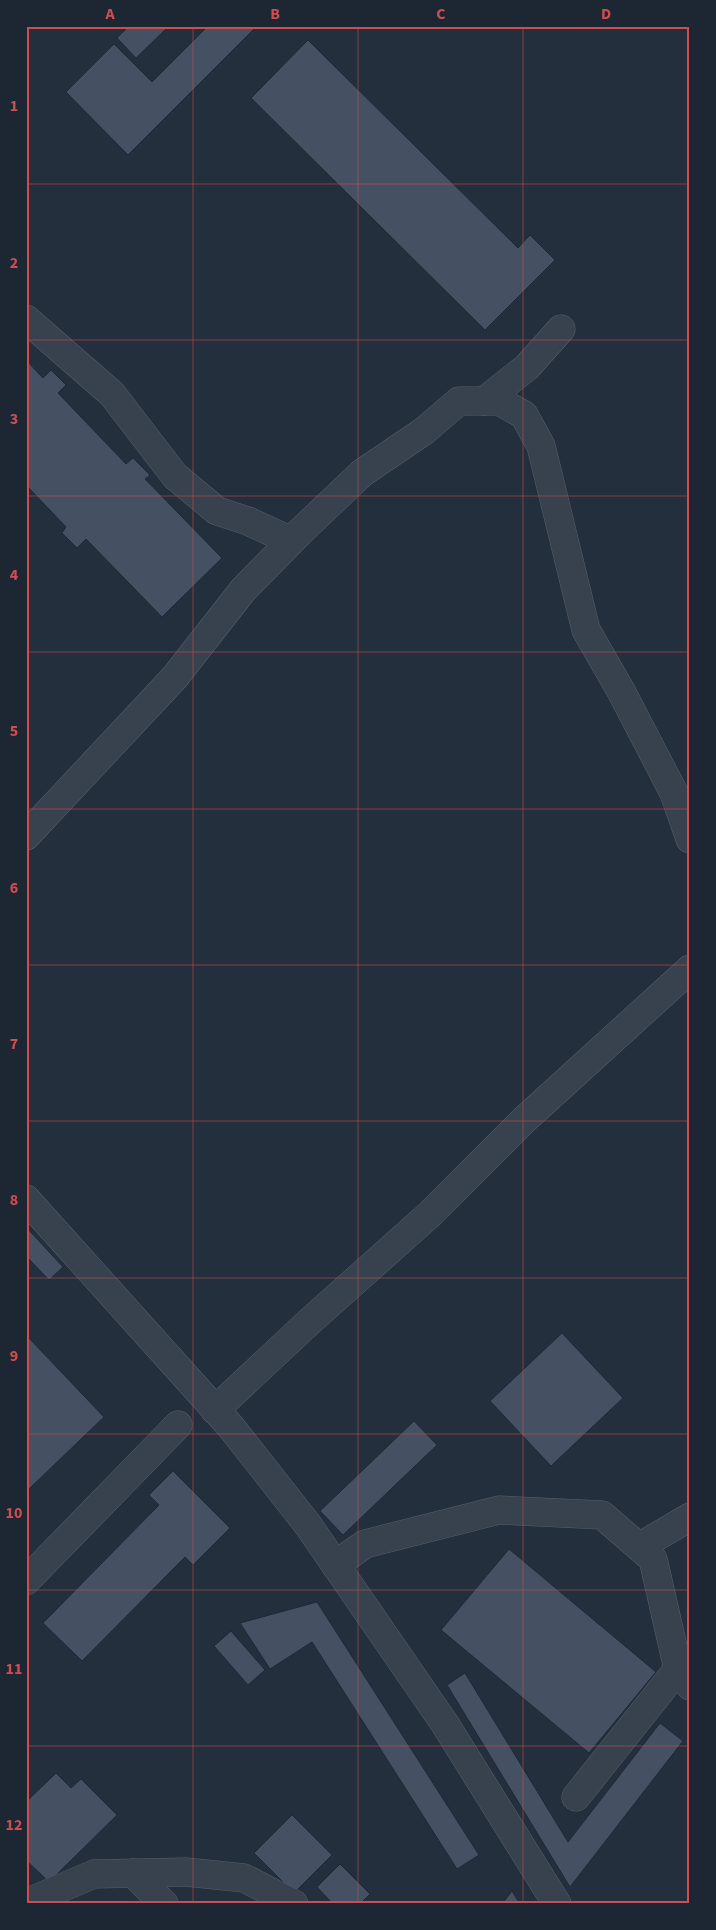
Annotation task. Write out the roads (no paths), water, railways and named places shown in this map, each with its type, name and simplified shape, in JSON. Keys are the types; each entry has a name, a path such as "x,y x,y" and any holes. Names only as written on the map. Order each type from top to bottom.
{"street":[{"path":"26,318 112,394 175,476 217,511 248,521 291,541"},
{"path":"484,401 527,367 561,329"},
{"path":"26,836 175,677 243,590 362,473 424,431 459,401 484,401 499,402 524,416 541,446 586,630 621,691 674,793 690,839"},
{"path":"215,1410 430,1214 524,1120 689,967"},
{"path":"26,1199 231,1427 308,1525 445,1724 557,1904"},
{"path":"26,1581 178,1425"},
{"path":"335,1565 365,1544 499,1510 602,1515 653,1560 684,1677 576,1797"},
{"path":"639,1547 690,1517"},
{"path":"26,1902 94,1874 186,1872 244,1878 294,1904"},
{"path":"133,1873 164,1904"}]}
